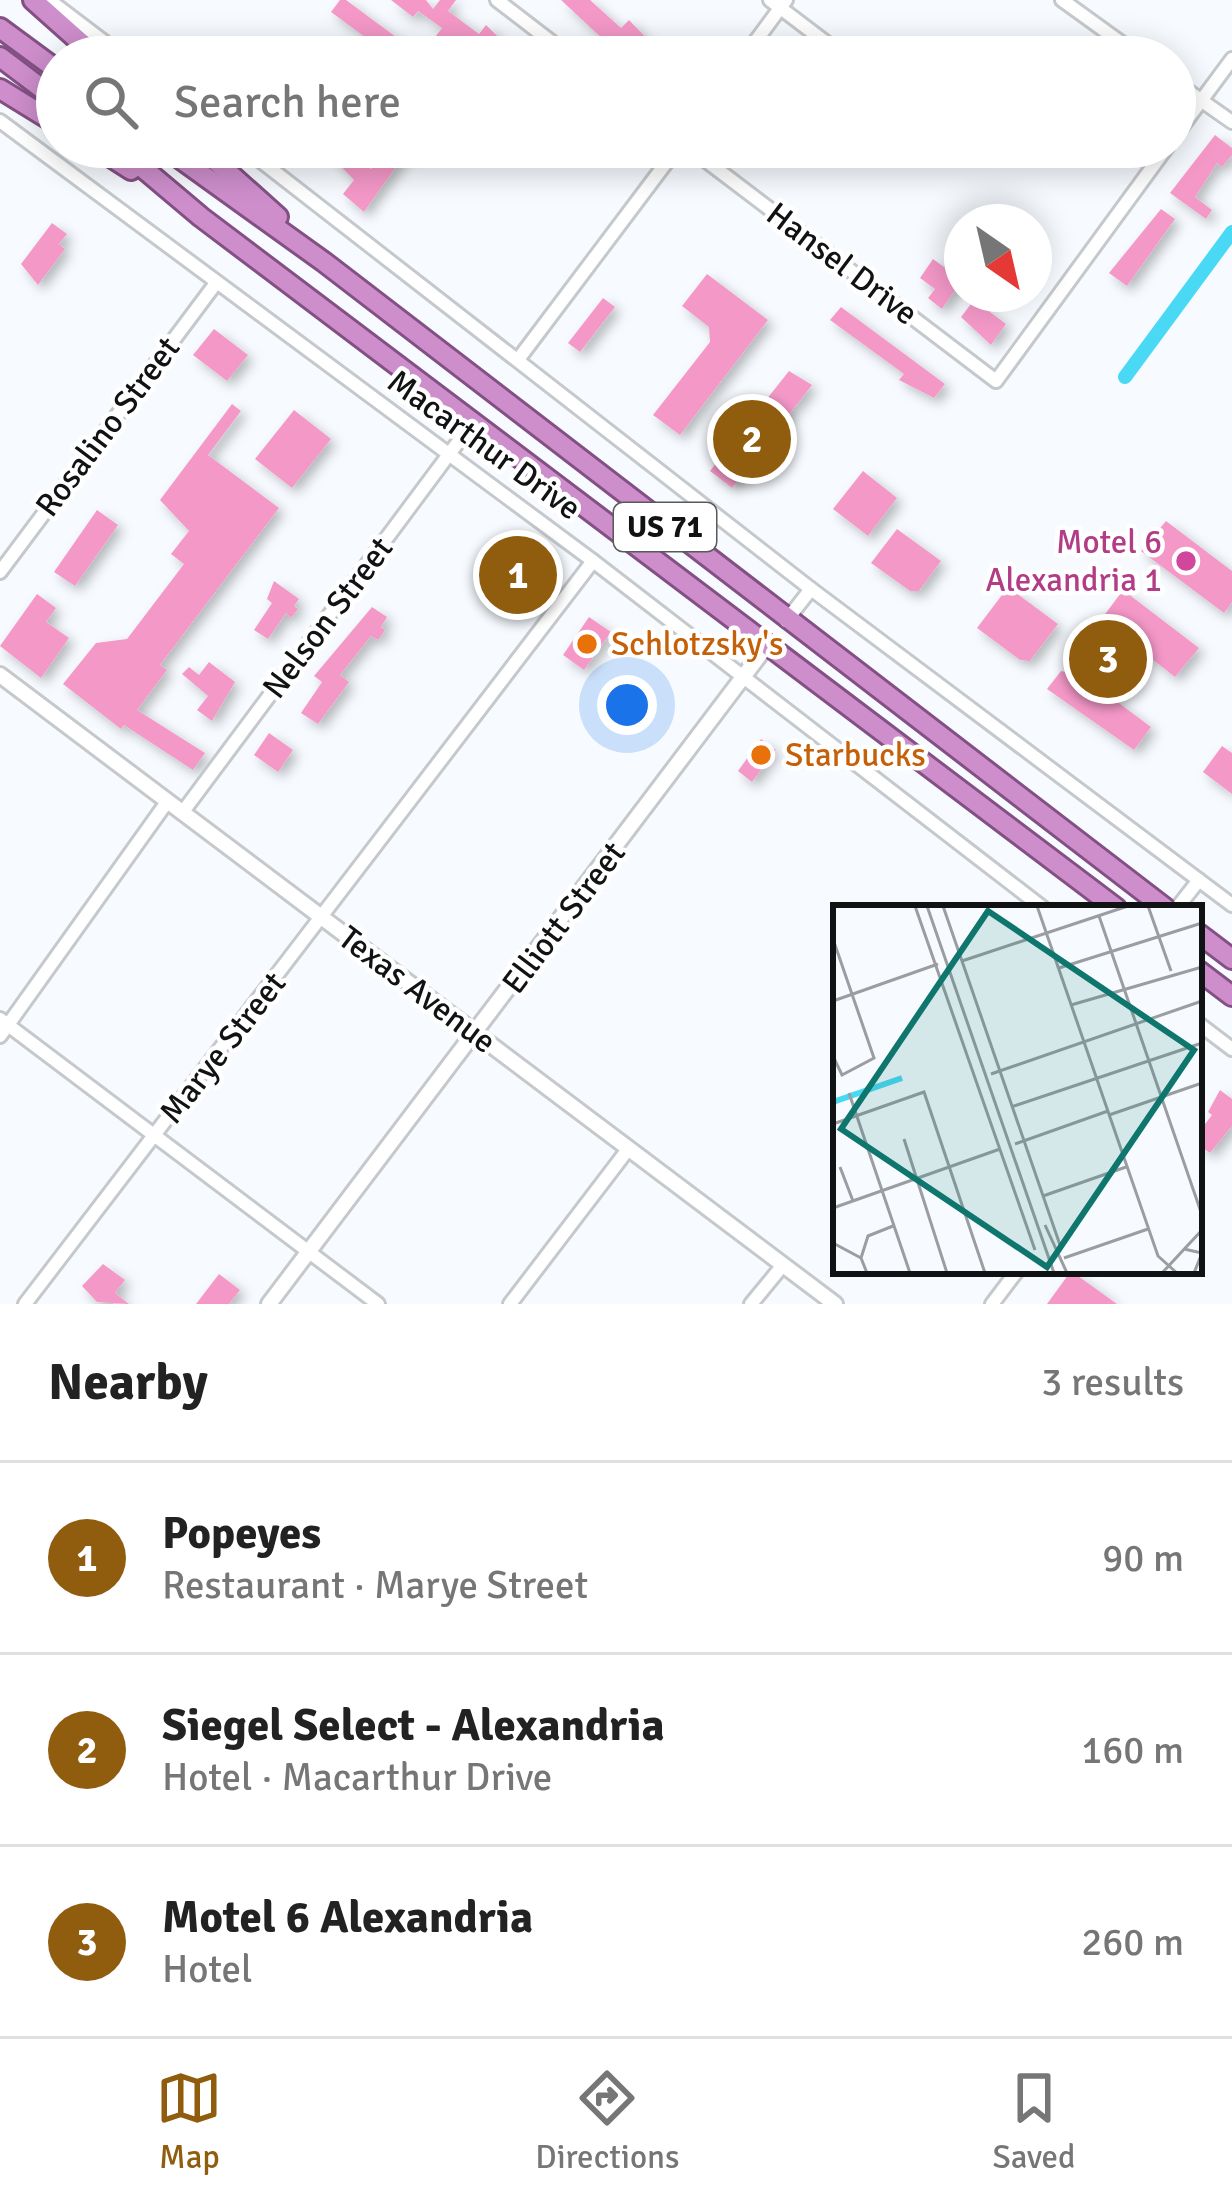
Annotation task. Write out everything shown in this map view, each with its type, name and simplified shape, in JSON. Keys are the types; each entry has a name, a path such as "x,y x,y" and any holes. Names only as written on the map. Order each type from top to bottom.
{"highway":[{"path":"33,0 73,36"},
{"path":"0,28 36,55"},
{"path":"0,57 36,84"},
{"path":"0,89 36,111"},
{"path":"127,168 201,217"},
{"name":"Macarthur Drive","path":"143,168 201,217 1112,905"},
{"name":"Macarthur Drive","path":"193,168 324,262 1161,905"},
{"path":"223,168 324,262"},
{"path":"768,644 786,621"},
{"path":"1202,936 1232,958"},
{"path":"1202,973 1232,996"}],"street":[{"path":"50,0 97,36"},
{"path":"497,0 544,36"},
{"path":"1062,0 1112,36"},
{"path":"757,36 778,3 819,36"},
{"path":"1196,108 1232,59"},
{"path":"1196,97 1232,122"},
{"name":"Macarthur Drive","path":"0,122 36,149"},
{"name":"Macarthur Drive","path":"62,168 447,458 593,561 1039,905"},
{"path":"270,168 520,357 811,589 1232,905"},
{"path":"520,357 662,168"},
{"name":"Hansel Drive","path":"716,168 996,381 1152,168"},
{"name":"Rosalino Street","path":"0,572 216,283"},
{"name":"Nelson Street","path":"182,813 473,422"},
{"name":"Marye Street","path":"25,1304 593,561"},
{"path":"786,621 811,589"},
{"name":"Elliott Street","path":"269,1304 768,644"},
{"name":"Texas Avenue","path":"0,675 835,1304"},
{"path":"167,802 3,1027 378,1304"},
{"path":"1179,905 1198,880"},
{"path":"1202,1027 1232,1049"},
{"path":"510,1304 629,1148"},
{"path":"751,1304 783,1265"},
{"path":"992,1304 1015,1274"}],"building":[{"path":"340,0 346,0 395,36 364,36 331,12"},
{"path":"391,0 426,0 433,9 440,0 456,0 448,11 479,34 486,25 497,36 436,36 442,28 418,11 413,17"},
{"path":"561,0 590,0 621,28 629,20 645,36 600,36"},
{"path":"1215,135 1232,148 1232,155 1222,167 1217,163 1195,197 1212,210 1206,219 1170,193 1189,168 1196,168 1196,159"},
{"path":"343,168 395,168 364,212 343,194 354,180"},
{"path":"1161,209 1175,219 1127,286 1109,273"},
{"path":"52,223 67,234 59,244 65,249 38,285 21,264"},
{"path":"933,259 944,267 942,309 928,298 935,289 920,278"},
{"path":"707,274 768,320 680,435 653,415 710,342 709,327 682,306"},
{"path":"603,298 615,307 580,352 568,343"},
{"path":"841,307 945,384 934,398 899,380 904,374 830,320"},
{"path":"965,312 990,312 1006,324 991,345 961,317"},
{"path":"214,329 248,355 227,381 193,355"},
{"path":"789,371 812,385 732,488 710,471"},
{"path":"232,404 241,411 208,455 279,508 160,665 167,670 137,710 205,753 193,770 124,725 121,729 63,684 96,643 127,639 184,564 171,554 189,531 160,500"},
{"path":"294,410 331,439 292,488 255,459"},
{"path":"863,471 897,498 868,536 833,509"},
{"path":"97,510 118,525 75,586 54,572"},
{"name":"Motel 6 Alexandria 1","path":"1166,521 1232,571 1232,602 1224,613 1141,551"},
{"path":"897,529 941,561 919,591 910,591 871,563"},
{"path":"274,581 299,599 294,606 298,609 291,618 286,613 268,639 254,630 272,603 267,599"},
{"path":"1008,587 1058,624 1030,661 1020,660 977,628"},
{"path":"1123,590 1199,648 1175,677 1138,648 1104,692 1151,727 1134,750 1047,689 1061,671 1075,674 1111,629 1100,621"},
{"path":"37,594 56,608 46,622 69,638 41,678 0,646"},
{"path":"372,607 387,617 381,627 385,630 378,640 371,636 340,675 349,682 318,724 301,713 322,682 314,676"},
{"name":"Schlotzsky's","path":"589,617 611,632 584,670 563,655"},
{"path":"209,662 235,682 212,721 197,710 208,696 182,674 189,667 199,675"},
{"path":"269,733 293,750 278,772 254,755"},
{"name":"Starbucks","path":"761,739 776,750 752,782 738,771"},
{"path":"1222,746 1232,753 1232,794 1203,772"},
{"path":"1220,1090 1232,1099 1232,1126 1210,1153 1202,1147 1202,1128 1212,1115 1208,1112"},
{"path":"103,1264 125,1280 115,1293 129,1304 97,1302 82,1286"},
{"path":"219,1274 240,1290 229,1304 196,1304"},
{"path":"1069,1274 1075,1274 1117,1304 1047,1304"}],"waterway":[{"path":"1125,377 1232,232"}],"place":[{"name":"Siegel Select - Alexandria","path":"752,439"},
{"name":"Motel 6 Alexandria 1","path":"1186,561"},
{"name":"Popeyes","path":"518,575"},
{"name":"Schlotzsky's","path":"587,644"},
{"name":"Motel 6 Alexandria","path":"1108,659"},
{"name":"Starbucks","path":"761,755"}]}
